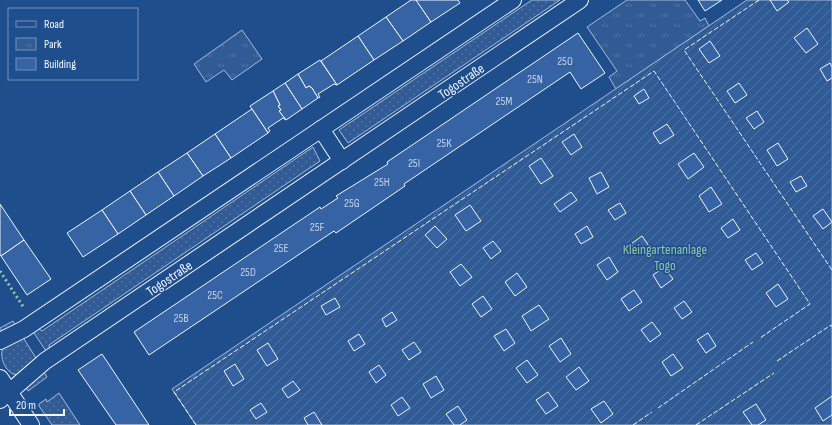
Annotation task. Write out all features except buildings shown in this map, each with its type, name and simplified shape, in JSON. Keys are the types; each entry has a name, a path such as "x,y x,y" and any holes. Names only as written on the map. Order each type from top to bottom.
{"street":[{"path":"0,341 24,329 513,0"},
{"name":"Togostraße","path":"5,396 45,361 580,0"},
{"path":"321,129 342,162"},
{"path":"0,378 5,396 31,425"}],"green space":[{"path":"532,0 560,0 348,143 339,130"},
{"path":"627,0 685,0 700,21 705,18 709,26 616,89 609,77 617,71 587,27"},
{"name":"Kleingartenanlage Togo","path":"747,0 832,0 832,425 196,425 172,389"},
{"path":"242,30 262,59 232,80 224,70 206,82 194,64"},
{"path":"313,147 320,161 49,345 50,352 48,354 32,330 36,327 42,331"},
{"path":"13,321 17,329 0,339 0,328"},
{"path":"22,336 38,361 22,373 16,375 12,374 6,368 2,359 2,351"},
{"path":"42,369 47,377 28,391 26,387"},
{"path":"59,393 80,425 52,425 39,406 39,404 46,399 47,402"}],"hedge":[{"path":"0,271 24,308"}],"fence":[{"path":"759,0 684,50 832,270"},
{"path":"196,425 174,392 654,71 810,304 760,338"},
{"path":"777,361 831,325 832,327"},
{"path":"658,408 753,342"},
{"path":"696,425 774,373"},
{"path":"633,425 652,412"}]}
